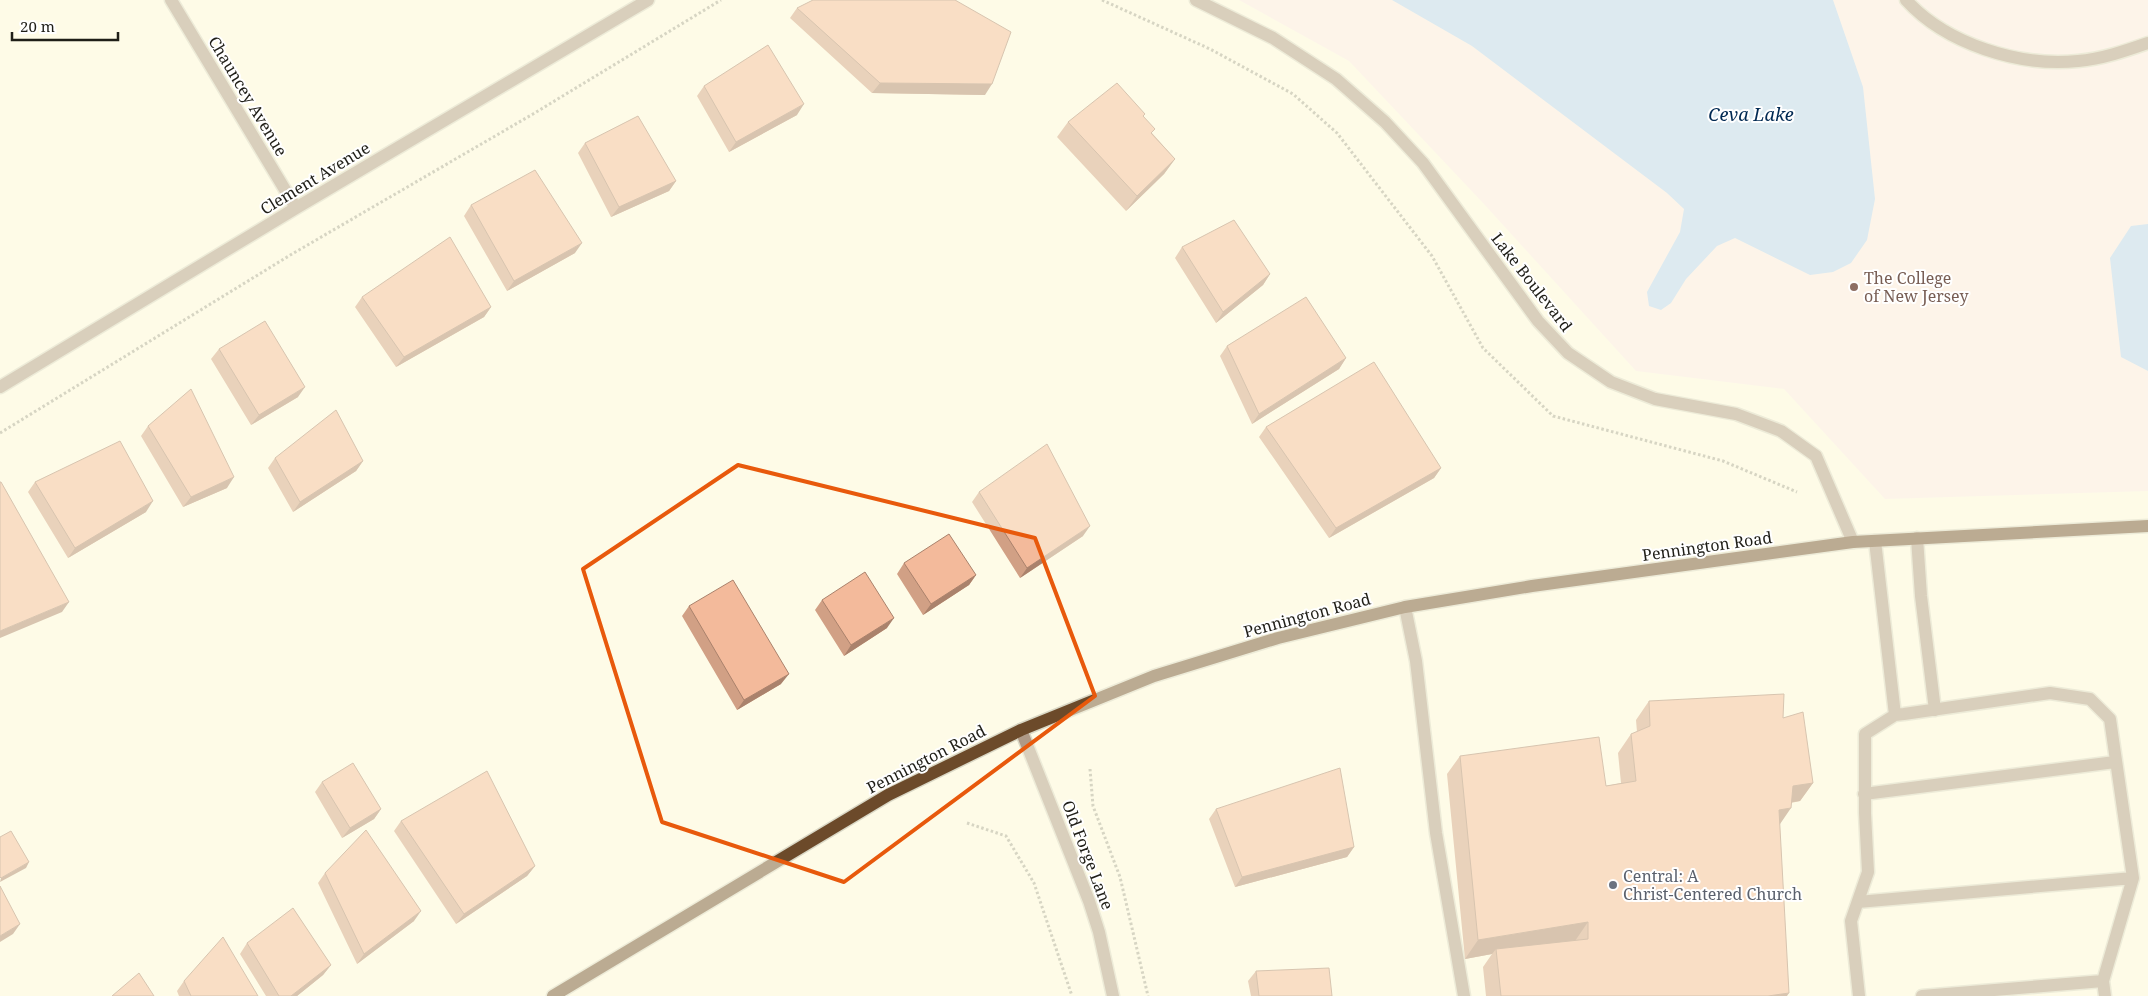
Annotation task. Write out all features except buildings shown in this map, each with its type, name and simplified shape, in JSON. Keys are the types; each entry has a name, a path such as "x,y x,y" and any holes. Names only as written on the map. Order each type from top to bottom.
{"main road":[{"name":"Pennington Road","path":"553,996 888,795 1021,730 1154,676 1278,638 1404,607 1532,586 1853,542 2148,526"}],"street":[{"name":"Chauncey Avenue","path":"171,0 296,208"},
{"name":"Clement Avenue","path":"0,387 296,208 648,0"},
{"name":"Lake Boulevard","path":"1196,0 1273,38 1336,79 1385,122 1423,164 1538,321 1568,353 1611,382 1655,399 1736,414 1781,431 1816,456 1853,542"},
{"path":"1906,0 1946,32 1987,51 2032,61 2077,61 2118,53 2148,43"},
{"path":"1916,538 1920,596 1935,710"},
{"path":"1875,541 1895,716"},
{"path":"1404,607 1416,661 1436,833 1464,996"},
{"path":"1859,996 1851,921 1868,872 1864,794 1866,734 1895,716 2050,693 2090,699 2110,719 2133,878 2103,981 2105,996"},
{"name":"Old Forge Lane","path":"1021,730 1089,901 1099,932 1113,996"},
{"path":"1864,794 2115,762"},
{"path":"1858,902 2133,878"},
{"path":"1922,996 2103,981"}],"path":[{"path":"0,432 292,254 533,114 721,0"},
{"path":"1102,0 1210,49 1293,94 1337,133 1432,256 1483,348 1553,416 1722,461 1797,492"},
{"path":"1090,769 1093,806 1120,877 1148,996"},
{"path":"967,823 1006,836 1034,883 1072,996"}],"highlighted area":[{"path":"738,465 1035,538 1095,696 844,882 662,822 583,569"}],"shaded area":[{"name":"The College of New Jersey","path":"1239,0 2148,0 2148,491 1885,499 1784,389 1636,371 1483,203 1349,61"}],"water":[{"name":"Ceva Lake","path":"1392,0 1833,0 1863,87 1875,199 1867,240 1851,263 1833,272 1810,275 1735,238 1717,246 1686,279 1671,303 1661,310 1649,306 1647,292 1680,232 1684,209 1667,193 1472,46"},
{"path":"2148,224 2148,371 2121,357 2110,258 2131,226"}],"place":[{"name":"The College of New Jersey","path":"1854,287"},
{"name":"Central: A Christ-Centered Church","path":"1613,885"}]}
